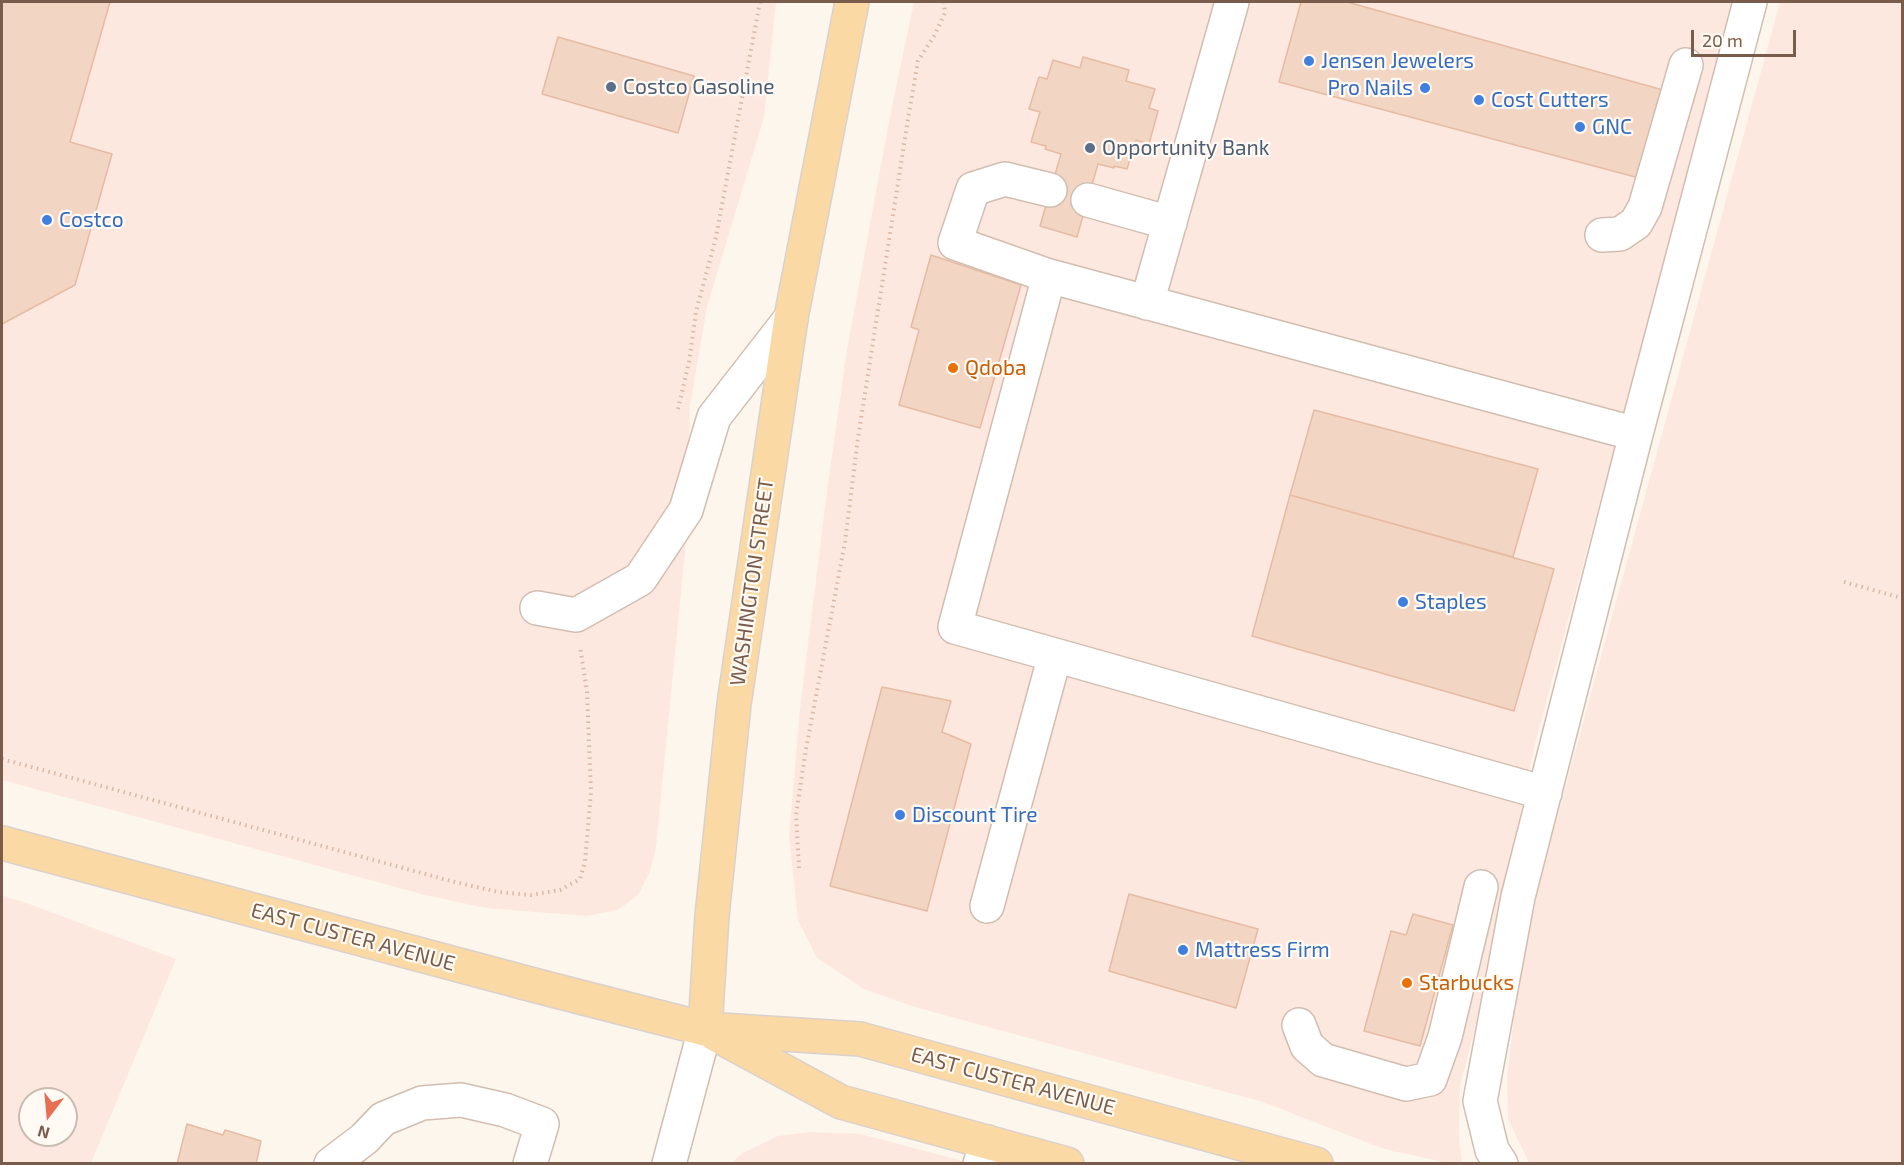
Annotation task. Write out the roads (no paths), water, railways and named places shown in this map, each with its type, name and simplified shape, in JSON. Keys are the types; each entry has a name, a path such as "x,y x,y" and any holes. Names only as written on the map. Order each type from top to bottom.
{"main road":[{"name":"WASHINGTON STREET","path":"705,1029 712,916 734,704 791,318 852,2"},
{"name":"EAST CUSTER AVENUE","path":"2,843 705,1029 860,1039 1316,1164"},
{"name":"EAST CUSTER AVENUE","path":"705,1029 841,1102 983,1153 1067,1164"}],"street":[{"path":"1147,303 1232,2"},
{"path":"1501,1164 1492,1150 1480,1101 1518,897 1636,434 1750,2"},
{"path":"1602,234 1620,234 1636,223 1645,207 1686,65"},
{"path":"1050,190 1005,179 973,189 955,243 1049,276 1636,434"},
{"path":"1088,200 1170,223"},
{"path":"1049,276 955,627 1545,793"},
{"path":"537,608 576,615 640,579 686,510 714,417 791,318"},
{"path":"987,906 1055,655"},
{"path":"1299,1025 1307,1047 1323,1060 1406,1084 1430,1079 1445,1037 1481,886"},
{"name":"WASHINGTON STREET","path":"669,1164 705,1029"},
{"path":"331,1164 364,1139 383,1119 422,1103 461,1100 505,1110 542,1124 530,1164"}],"place":[{"name":"Jensen Jewelers","path":"1309,61"},
{"name":"Costco Gasoline","path":"611,87"},
{"name":"Pro Nails","path":"1425,88"},
{"name":"Cost Cutters","path":"1479,100"},
{"name":"GNC","path":"1580,127"},
{"name":"Opportunity Bank","path":"1090,148"},
{"name":"Costco","path":"47,220"},
{"name":"Qdoba","path":"953,368"},
{"name":"Staples","path":"1403,602"},
{"name":"Discount Tire","path":"900,815"},
{"name":"Mattress Firm","path":"1183,950"},
{"name":"Starbucks","path":"1407,983"}]}
